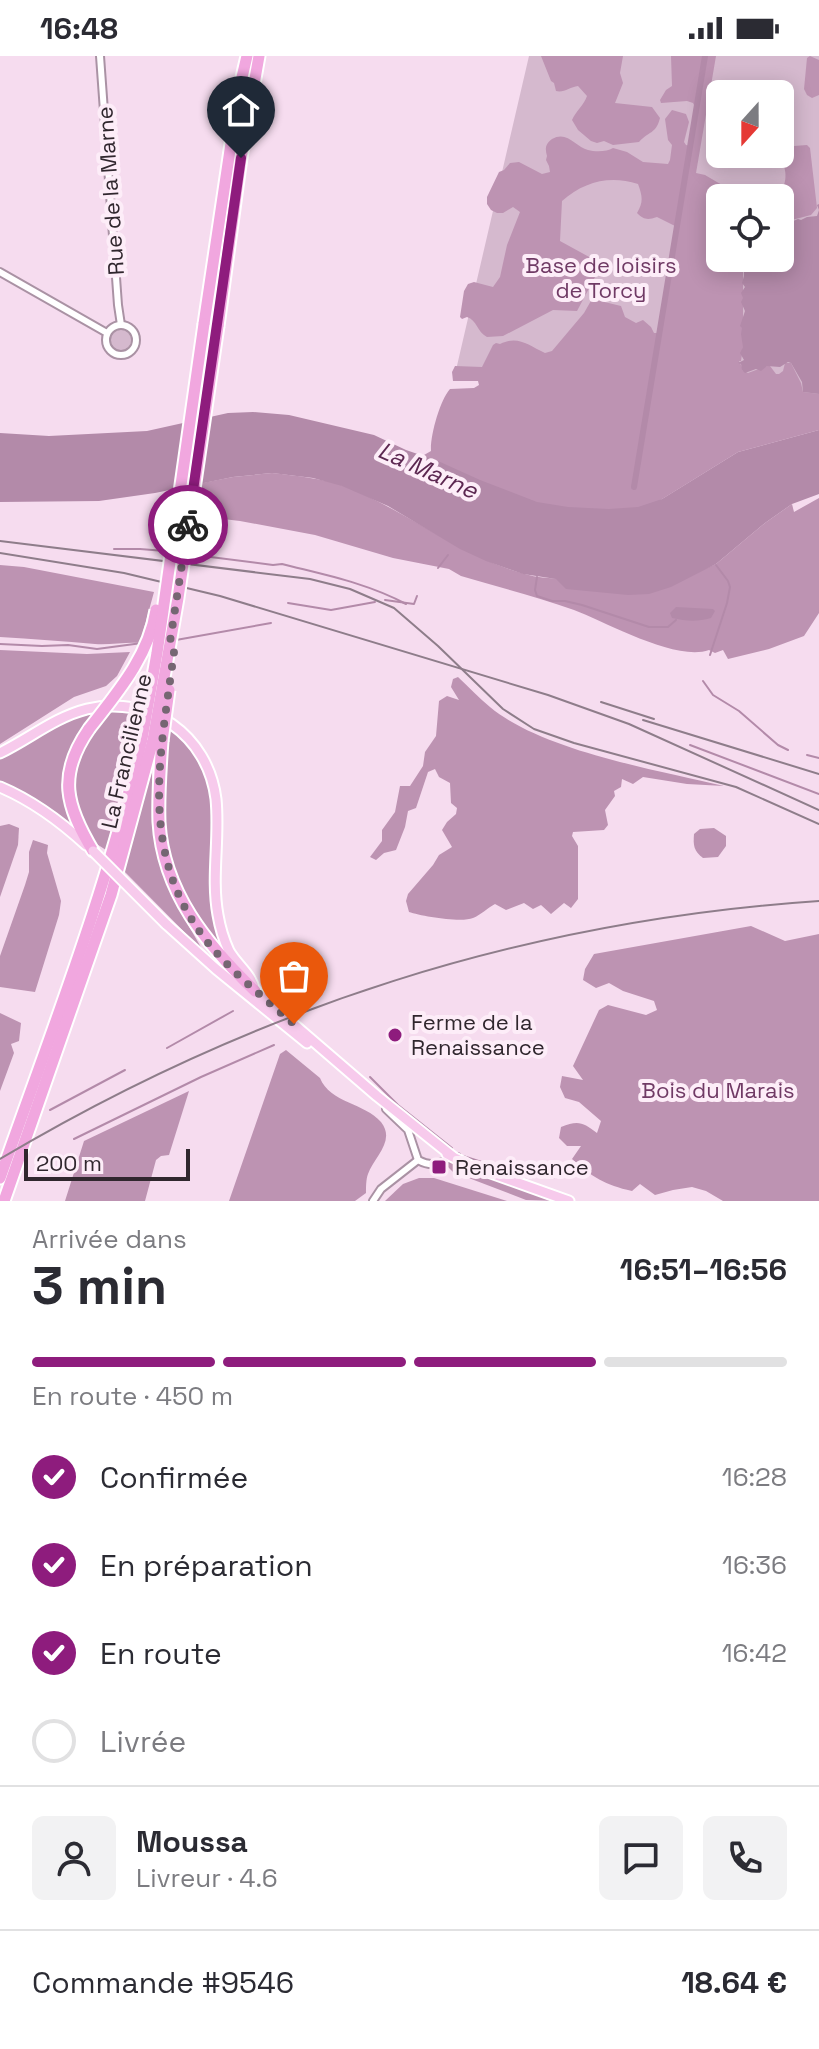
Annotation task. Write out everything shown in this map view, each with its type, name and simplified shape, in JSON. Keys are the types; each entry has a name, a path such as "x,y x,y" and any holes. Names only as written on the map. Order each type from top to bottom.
{"highway":[{"name":"La Francilienne","path":"0,1178 99,891 132,784 152,740 155,666 165,584 239,90 247,56"},
{"name":"La Francilienne","path":"4,1201 111,895 152,740 170,642 241,158 259,56"},
{"path":"93,851 77,824 69,795 69,777 75,751 144,650 158,595 165,584"},
{"path":"152,740 159,823 166,860 178,894 202,936 255,991"}],"main road":[{"path":"0,753 61,719 86,709 110,705 153,714 183,733 204,759 216,796 215,891 218,915 229,951 254,982 255,991 452,1156"},
{"path":"0,787 48,813 93,851 216,969 442,1151 471,1166 569,1201"}],"street":[{"name":"Rue de la Marne","path":"100,56 121,325"},
{"path":"0,272 107,333"},
{"path":"121,325 131,329 136,338 134,348 126,354 116,355 108,348 107,333 121,325"},
{"path":"378,1101 408,1130 418,1160 437,1164 452,1156"},
{"path":"373,1201 381,1189 418,1160"}],"green space":[{"name":"Base de loisirs de Torcy","path":"529,56 819,56 819,430 642,417 456,370"},
{"path":"541,56 623,56 620,73 623,83 615,103 652,107 660,118 656,127 639,142 613,145 591,141 572,120 587,96 578,86 556,91"},
{"path":"671,56 716,56 712,80 706,80 706,114 696,173 720,184 706,184 706,272 743,272 743,347 739,361 742,370 748,373 770,366 779,374 785,363 791,363 803,392 819,394 819,430 738,452 646,509 559,511 496,490 423,459 431,451 436,418 450,389 479,385 478,381 453,381 455,366 482,367 496,343 512,340 545,353 552,351 592,299 621,306 625,317 636,323 643,320 654,333 659,333 677,227 657,217 646,219 637,213 642,198 638,184 617,180 588,185 562,201 560,241 602,264 577,311 553,310 503,336 487,337 470,319 460,317 468,284 474,282 493,287 500,277 507,245 520,212 513,207 497,213 487,204 487,197 499,172 510,163 519,162 542,174 550,172 546,160 547,145 552,139 562,136 588,150 613,148 643,162 668,164 672,145 668,140 665,119 672,110 686,114 689,122 684,142 690,146 696,109 693,103 687,101 661,103 666,90 672,86"},
{"path":"810,56 819,60 819,95 812,98 804,89 807,58"},
{"path":"807,145 810,148 817,208 811,215 794,219 794,184 784,184 784,168 794,168 794,146"},
{"path":"120,329 128,332 131,340 128,348 120,351 112,348 109,340 112,332"},
{"path":"272,473 344,486 478,556 525,574 552,578 695,573 716,564 792,504 794,512 819,498 819,613 804,636 728,659 723,650 715,653 709,650 695,652 660,646 574,610 461,576 449,569 393,558 315,535 198,516 202,483"},
{"path":"0,565 154,592 140,643 95,644 0,637"},
{"path":"0,650 87,654 130,652 117,676 106,686 74,697 0,744"},
{"path":"458,677 490,707 540,736 634,766 724,786 643,777 633,784 622,779 621,787 614,791 615,796 605,810 608,825 604,830 573,832 578,846 578,899 571,908 564,903 551,914 541,905 533,909 524,903 506,910 495,904 473,918 460,920 409,912 408,894 439,855 452,847 442,830 456,814 457,808 451,803 450,783 439,777 435,769 428,772 416,808 408,811 396,850 384,853 376,860 370,857 382,841 382,830 395,812 400,786 410,786 423,766 425,752 436,736 439,701 447,696 459,700 451,687 453,679"},
{"path":"116,709 140,714 106,850 95,843 84,829 71,785 78,756 88,738 109,711"},
{"path":"96,710 74,742 63,778 65,804 77,834 0,784 0,757 58,723"},
{"path":"167,723 196,752 212,798 224,955 201,928 170,865 162,810"},
{"path":"152,771 153,827 159,860 179,907 204,952 123,870"},
{"path":"9,824 19,828 18,845 0,897 0,826"},
{"path":"714,828 726,836 726,846 718,857 703,858 695,848 694,834 700,829"},
{"path":"33,840 48,845 47,853 61,901 35,992 0,987 0,956 29,872 29,852"},
{"name":"Bois du Marais","path":"751,926 785,941 819,934 819,1201 723,1201 692,1187 655,1195 640,1184 632,1191 606,1183 572,1159 581,1146 567,1146 559,1138 561,1127 572,1123 584,1124 597,1133 601,1121 579,1102 565,1098 560,1087 562,1076 583,1080 573,1066 599,1010 608,1005 646,1015 657,1010 654,1001 609,983 596,988 583,980 585,969 594,954"},
{"path":"0,1013 21,1023 19,1041 11,1044 14,1053 0,1091"},
{"path":"286,1050 320,1078 332,1093 374,1116 385,1129 385,1142 368,1174 366,1193 355,1201 229,1201 280,1054"},
{"path":"189,1091 169,1155 156,1160 145,1201 65,1201 84,1141"},
{"path":"455,1161 559,1201 526,1200 453,1172 447,1166"},
{"path":"419,1178 434,1178 507,1201 385,1201 403,1184"}],"water":[{"path":"819,210 819,394 803,392 802,382 791,363 745,373 738,363 744,360 740,353 743,347 740,326 745,311 741,302 745,287 742,283 744,272 794,272 794,221 817,216"},
{"name":"La Marne","path":"228,413 289,415 374,435 537,502 609,509 638,507 662,499 738,452 819,430 819,494 792,504 716,564 671,587 649,594 628,595 566,589 556,579 523,574 486,561 388,506 342,486 313,478 272,473 99,501 0,502 0,433 49,436 147,431"},
{"path":"676,607 715,611 711,618 687,620 672,618 670,613"}],"waterway":[{"path":"634,487 705,56"},
{"path":"114,549 165,551"},
{"path":"187,554 282,564 361,585 406,604"},
{"path":"438,568 448,555"},
{"path":"710,655 730,587 716,565"},
{"path":"537,577 537,596 552,601 582,605 649,627 668,627 676,620"},
{"path":"385,600 414,604 417,596"},
{"path":"288,603 331,610 375,602"},
{"path":"176,640 271,623"},
{"path":"0,644 68,645 97,649 142,643"},
{"path":"703,681 713,695 739,711 788,750"},
{"path":"690,745 819,794"},
{"path":"807,755 819,758"},
{"path":"167,1048 233,1011"},
{"path":"74,1139 274,1045"},
{"path":"50,1110 125,1070"},
{"path":"370,1077 398,1105 452,1148"},
{"path":"463,1156 532,1178 541,1174 554,1178"}],"railway":[{"path":"0,541 310,579 350,589 394,608 503,709 534,729 574,743 736,787 819,824"},
{"path":"0,553 124,573 220,596 548,695 629,724 819,810"},
{"path":"601,702 654,719"},
{"path":"643,720 819,774"},
{"path":"0,1159 96,1105 194,1058 293,1016 394,981 497,952 602,929 709,912 819,901"}],"way so far":[{"path":"188,525 170,642 174,652 162,741 161,841 178,894 202,936 235,972 294,1024"}],"place":[{"name":"Ferme de la Renaissance","path":"395,1035"},
{"name":"Renaissance","path":"439,1167"}],"route":[{"path":"188,525 241,158"}]}
